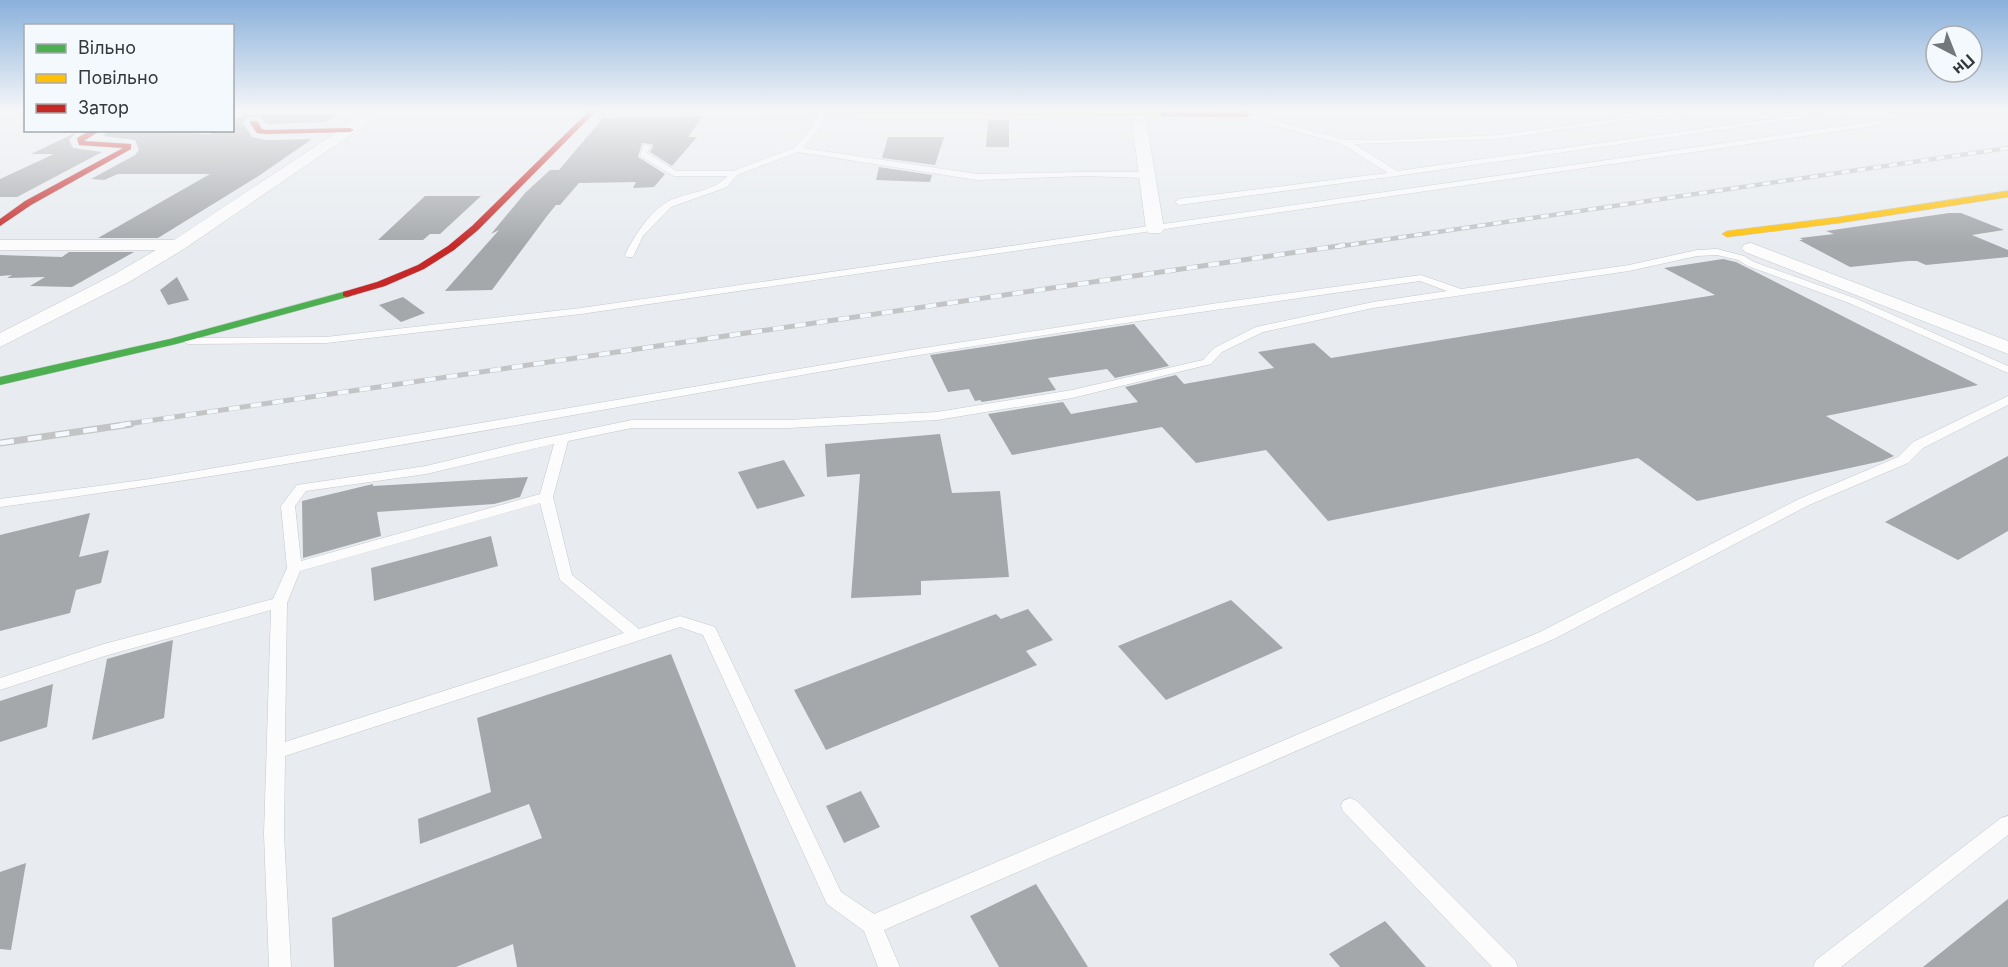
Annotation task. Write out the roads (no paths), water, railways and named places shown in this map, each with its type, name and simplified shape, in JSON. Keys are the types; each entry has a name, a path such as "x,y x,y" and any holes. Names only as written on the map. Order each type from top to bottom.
{"street":[{"path":"0,223 28,203 116,155"},
{"path":"0,341 122,278 178,245 312,155"},
{"path":"0,381 172,342 370,287 420,267 451,248 474,228 548,155"},
{"path":"1143,155 1155,228"},
{"path":"1727,234 1839,220 2008,194"},
{"path":"0,245 178,245"},
{"path":"1751,248 2008,348"}],"lane":[{"path":"645,155 674,174 734,174 784,155"},
{"path":"831,155 977,177 1072,174 1145,175"},
{"path":"1366,155 1396,174"},
{"path":"1179,202 1531,155"},
{"path":"172,342 326,340 581,311 1656,155"},
{"path":"630,255 639,235 668,205 724,185 734,174"},
{"path":"280,967 274,834 279,603 294,568 288,506 302,488 426,470 632,424 788,424 948,414 1072,394 1207,362 1218,350 1260,329 1373,305 1629,268 1697,253 1717,252 1741,258 1751,264 1853,301 2008,370"},
{"path":"0,503 150,483 917,352 1230,304 1421,278 1460,293"},
{"path":"872,925 1548,635 1804,502 1903,460 1918,445 2008,400"},
{"path":"562,439 546,497 564,577 636,635"},
{"path":"294,568 546,497"},
{"path":"0,684 104,650 279,603"},
{"path":"275,752 680,621 709,631 834,898 872,925 889,967"},
{"path":"1350,806 1507,967"},
{"path":"1824,967 2008,824"}],"railway":[{"path":"1335,247 1960,155"},
{"path":"120,425 1345,245"},
{"path":"0,443 131,424"}]}
